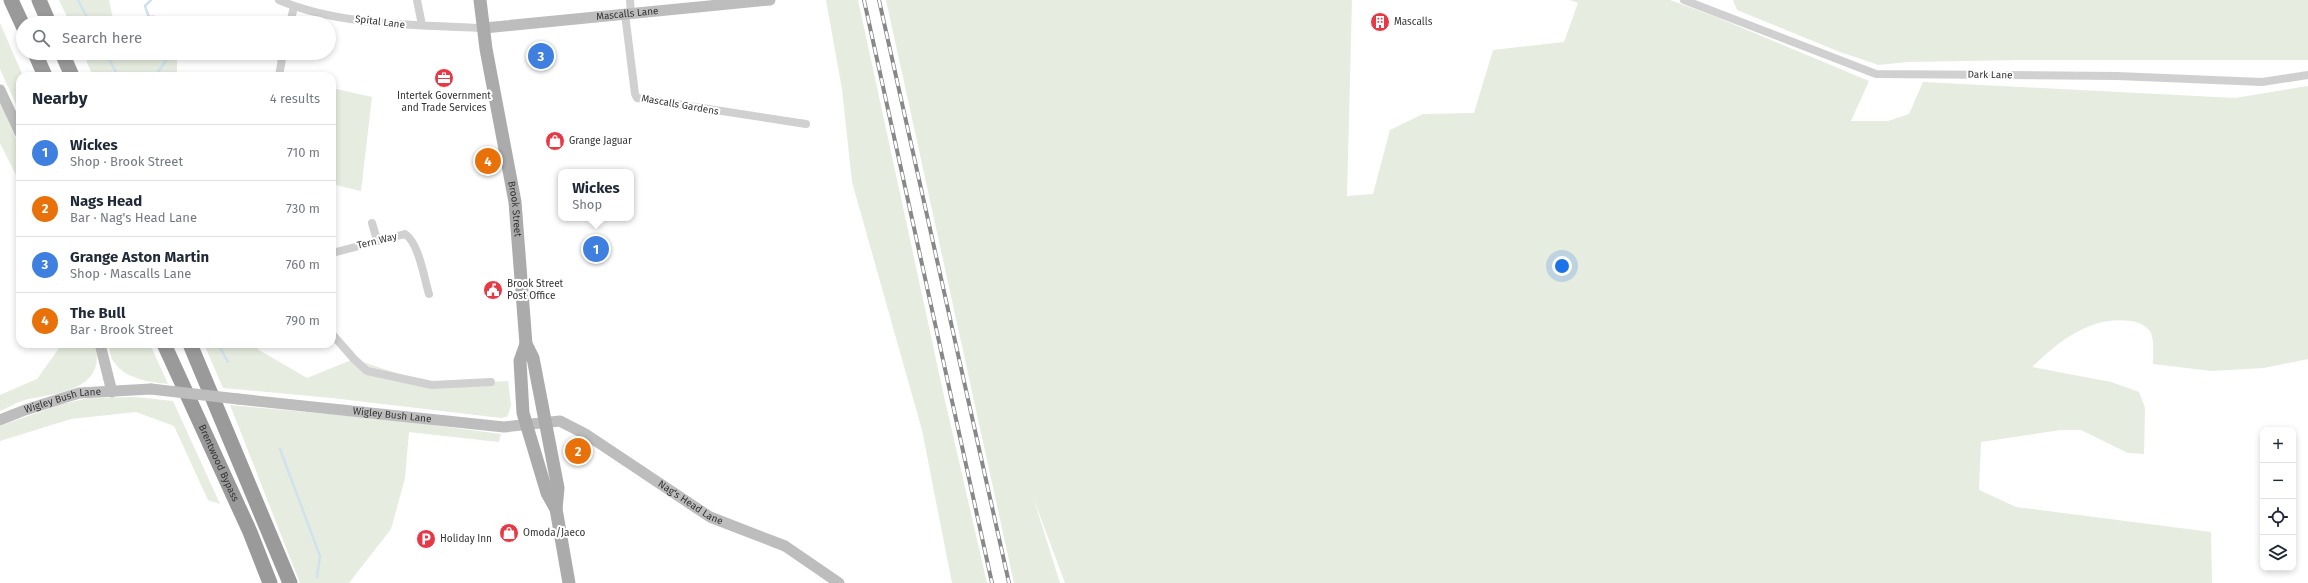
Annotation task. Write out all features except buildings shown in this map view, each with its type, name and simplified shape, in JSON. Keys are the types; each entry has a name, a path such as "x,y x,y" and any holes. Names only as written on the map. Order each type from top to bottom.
{"highway":[{"path":"11,0 18,16"},
{"path":"39,0 46,16"},
{"path":"38,60 43,72"},
{"path":"65,60 70,72"},
{"name":"Brentwood Bypass","path":"166,348 250,532 270,583"},
{"name":"Brentwood Bypass","path":"192,348 290,583"}],"main road":[{"name":"Brook Street","path":"480,0 515,202 526,344 533,358 558,488 556,509 569,583"},
{"name":"Brook Street","path":"526,344 520,361 523,413 547,493 556,509"}],"street":[{"name":"Spital Lane","path":"279,0 294,7 354,19 422,26 484,28"},
{"path":"417,0 422,26"},
{"path":"628,14 630,0"},
{"name":"Mascalls Lane","path":"484,28 770,0"},
{"name":"Dark Lane","path":"1684,0 1876,74 2117,76 2262,82 2308,75"},
{"path":"292,16 294,7"},
{"name":"Mascalls Gardens","path":"628,14 635,94 637,98 806,124"},
{"path":"280,72 282,60"},
{"path":"0,90 16,124"},
{"path":"372,223 376,240"},
{"name":"Tern Way","path":"336,252 376,240 405,234 411,238 429,294"},
{"path":"336,339 367,371 432,385 491,382"},
{"path":"101,348 112,392"},
{"name":"Wigley Bush Lane","path":"0,420 25,410 79,393 151,390 498,426 526,425 545,422"},
{"name":"Nag's Head Lane","path":"545,422 560,421 568,424 710,517 785,546 839,583"}],"shaded area":[{"path":"59,0 109,0 112,16 67,16"},
{"path":"826,0 858,0 944,396 987,583 952,583 922,430 852,182 842,89"},
{"path":"886,0 1352,0 1347,196 1373,194 1390,130 1423,114 1474,113 1493,50 1564,42 1578,3 1570,0 1670,0 1716,17 1869,81 1851,121 1888,121 1909,114 1923,82 2235,98 2308,86 2308,359 2264,368 2212,371 2153,364 2153,339 2147,328 2137,322 2131,321 2116,320 2102,322 2089,326 2065,339 2032,367 2111,382 2139,392 2145,408 2144,454 2128,453 2081,430 2061,430 1981,442 1979,490 2016,507 2211,532 2212,583 1065,583 1033,497 1060,583 1014,583"},
{"path":"1733,0 2308,0 2308,60 2021,60 1907,62 1879,65 1840,52 1737,10"},
{"path":"0,23 21,72 16,72 16,104 0,69"},
{"path":"86,60 177,60 177,72 91,72"},
{"path":"336,89 372,97 361,191 336,185"},
{"path":"0,103 16,138 16,175 0,143"},
{"path":"59,348 96,348 97,359 94,371 88,380 67,391 25,400 0,411 0,395 37,379"},
{"path":"109,348 152,348 168,384 138,379 131,376 119,368 111,356"},
{"path":"206,348 257,348 307,378 354,359 432,385 508,381 511,406 507,417 501,418 332,398 223,388"},
{"path":"135,397 173,401 220,504 208,500 174,426 136,412 71,419 0,441 0,426 59,405 88,398"},
{"path":"230,405 394,420 501,434 499,442 409,432 405,478 391,529 349,583 300,583"}],"waterway":[{"path":"78,0 86,16"},
{"path":"149,16 145,6 151,0"},
{"path":"110,60 116,72"},
{"path":"158,72 166,60"},
{"path":"220,348 228,362"},
{"path":"280,449 320,556 317,577"}],"railway":[{"path":"864,0 992,583"},
{"path":"879,0 1009,583"}],"place":[{"name":"Mascalls","path":"1380,22"},
{"name":"Grange Aston Martin","path":"541,56"},
{"name":"Intertek Government and Trade Services","path":"444,78"},
{"name":"Grange Jaguar","path":"555,141"},
{"name":"The Bull","path":"488,161"},
{"name":"Wickes","path":"596,249"},
{"name":"Brook Street Post Office","path":"493,290"},
{"name":"Nags Head","path":"578,451"},
{"name":"Omoda/Jaeco","path":"509,533"},
{"name":"Holiday Inn","path":"426,539"}]}
